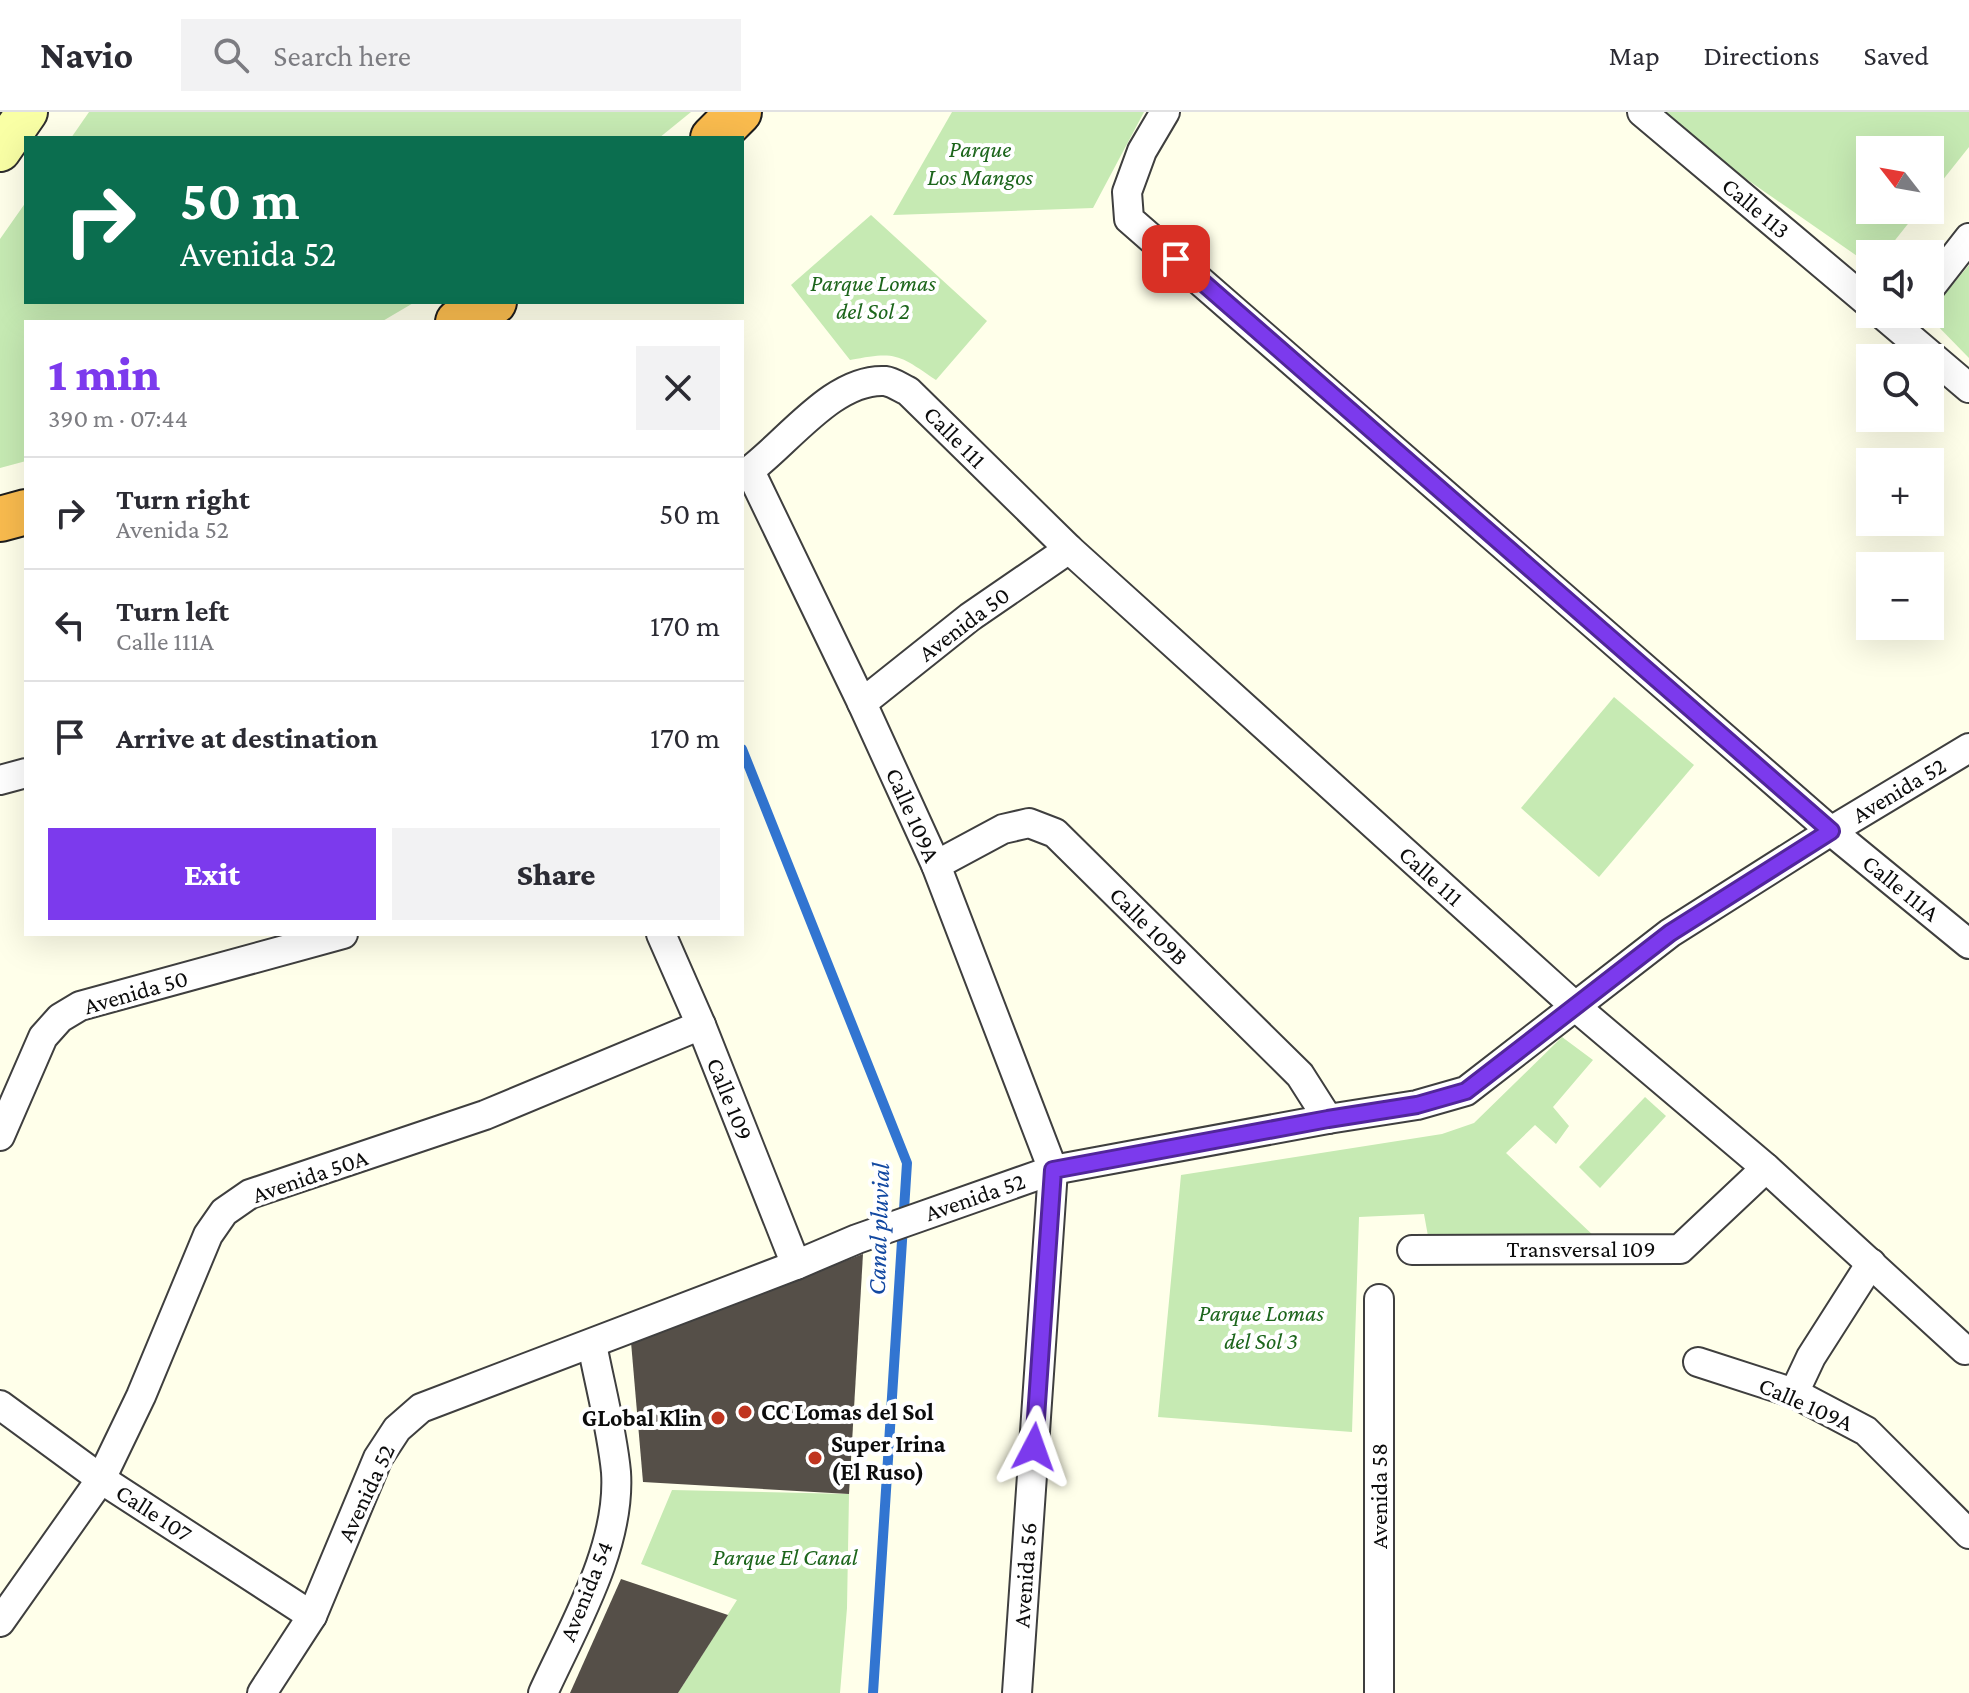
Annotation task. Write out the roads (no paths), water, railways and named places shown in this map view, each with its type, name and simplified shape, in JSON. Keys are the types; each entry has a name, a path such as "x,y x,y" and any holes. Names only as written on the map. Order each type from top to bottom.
{"highway":[{"path":"715,136 739,112"},
{"path":"462,320 490,304"},
{"path":"0,519 24,513"}],"main road":[{"path":"0,151 27,112"}],"street":[{"name":"Calle 111A","path":"1165,112 1142,151 1127,192 1129,219 1831,831 1969,944"},
{"name":"Calle 113","path":"1642,112 1856,292"},
{"path":"1944,270 1969,238"},
{"path":"1906,328 1969,388"},
{"name":"Calle 111","path":"746,474 832,399 860,384 887,381 908,391 1069,549 1577,1008 1766,1168 1965,1350"},
{"name":"Calle 109A","path":"746,474 862,703 936,865 1053,1170"},
{"name":"Avenida 50","path":"862,703 970,617 1069,549"},
{"name":"Avenida 52","path":"262,1693 312,1616 378,1458 397,1429 421,1408 857,1239 1053,1170 1417,1105 1466,1091 1670,933 1969,748"},
{"path":"0,780 24,774"},
{"name":"Calle 109B","path":"936,865 1003,829 1029,823 1055,833 1300,1075 1328,1119"},
{"name":"Avenida 50","path":"0,1136 43,1037 60,1018 80,1006 336,936"},
{"name":"Calle 109","path":"662,936 701,1025 796,1265"},
{"name":"Avenida 50A","path":"0,1622 101,1479 141,1396 208,1235 224,1212 250,1194 485,1115 701,1025"},
{"name":"Transversal 109","path":"1412,1250 1680,1249 1766,1168"},
{"name":"Avenida 56","path":"1017,1693 1053,1170"},
{"path":"1794,1393 1811,1357 1871,1263"},
{"name":"Avenida 58","path":"1379,1299 1379,1693"},
{"name":"Avenida 54","path":"543,1693 603,1559 613,1517 616,1473 592,1344"},
{"name":"Calle 109A","path":"1698,1362 1794,1393 1866,1431 1969,1534"},
{"name":"Calle 107","path":"0,1405 101,1479 312,1616"}],"waterway":[{"name":"Canal pluvial","path":"744,754 907,1163 873,1693"}],"place":[{"name":"CC Lomas del Sol","path":"745,1412"},
{"name":"GLobal Klin","path":"718,1418"},
{"name":"Super Irina (El Ruso)","path":"815,1458"}],"park label":[{"name":"Parque Los Mangos","path":"980,163"},
{"name":"Parque Lomas del Sol 2","path":"873,297"},
{"name":"Parque Lomas del Sol 3","path":"1261,1327"},
{"name":"Parque El Canal","path":"785,1557"}]}
